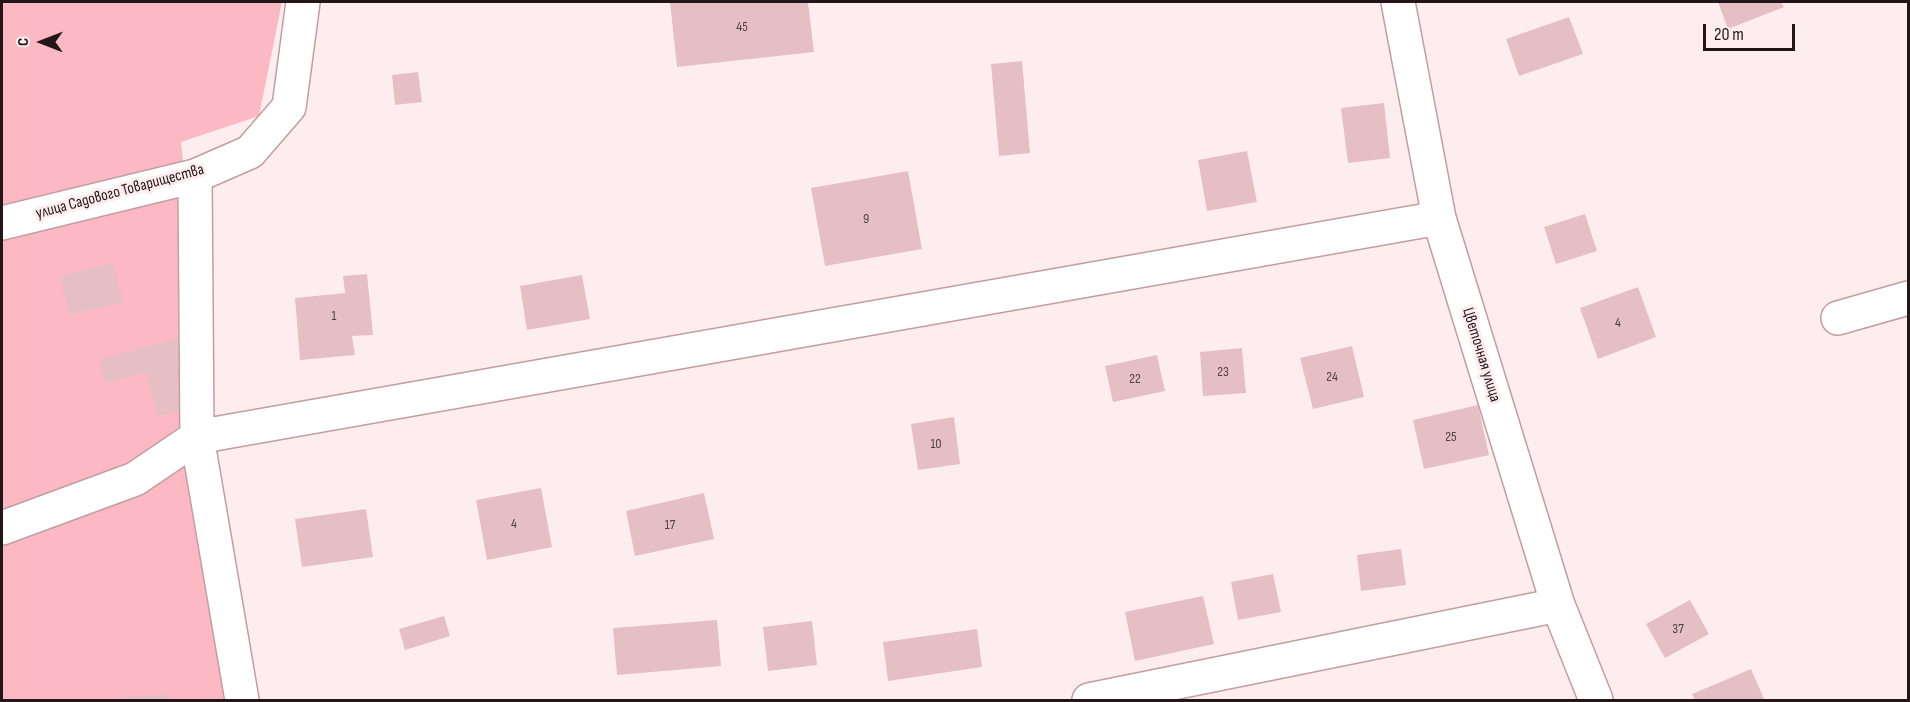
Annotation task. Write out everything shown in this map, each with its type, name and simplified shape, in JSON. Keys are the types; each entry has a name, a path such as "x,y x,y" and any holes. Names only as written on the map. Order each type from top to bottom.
{"lane":[{"name":"улица Садового Товарищества","path":"2,223 195,176 250,152 289,107 303,2"},
{"name":"Цветочная улица","path":"1398,2 1438,218 1558,604 1596,700"},
{"path":"195,176 197,437 242,700"},
{"path":"2,528 135,479 197,437 1438,218"},
{"path":"1838,318 1908,298"},
{"path":"1089,700 1558,604"}],"shaded area":[{"path":"2,2 282,2 259,116 181,142 238,700 2,700"}],"building":[{"path":"670,2 808,2 814,52 677,67"},
{"path":"1718,2 1781,2 1784,7 1728,29"},
{"path":"1569,17 1583,54 1519,76 1506,39"},
{"path":"1022,61 1030,153 999,156 991,64"},
{"path":"418,72 422,102 395,105 392,75"},
{"path":"1384,103 1390,158 1348,163 1341,108"},
{"path":"1247,151 1257,202 1207,211 1198,160"},
{"path":"908,171 922,249 825,266 811,188"},
{"path":"1585,214 1597,251 1556,264 1544,227"},
{"path":"113,263 123,302 69,315 60,276"},
{"path":"367,274 373,335 352,336 355,355 300,360 295,298 345,293 343,276"},
{"path":"582,275 590,319 527,330 520,286"},
{"path":"1638,287 1656,337 1598,359 1580,308"},
{"path":"183,337 193,377 176,382 183,410 158,416 146,372 106,383 100,359"},
{"path":"1352,346 1364,397 1313,409 1300,358"},
{"path":"1242,348 1246,393 1203,396 1200,352"},
{"path":"1157,355 1165,391 1113,402 1105,366"},
{"path":"1478,405 1489,455 1424,469 1413,420"},
{"path":"954,417 960,464 918,470 911,424"},
{"path":"541,488 552,547 487,560 476,500"},
{"path":"704,493 714,539 635,556 626,511"},
{"path":"366,509 373,557 302,567 295,519"},
{"path":"1401,549 1406,585 1361,591 1357,555"},
{"path":"1273,574 1281,612 1238,620 1231,582"},
{"path":"1203,596 1214,644 1135,661 1125,612"},
{"path":"1690,600 1709,634 1665,658 1646,624"},
{"path":"444,616 450,636 405,650 399,629"},
{"path":"717,620 721,666 617,675 613,628"},
{"path":"812,621 817,665 768,671 763,627"},
{"path":"977,629 982,667 888,681 883,642"},
{"path":"1751,669 1764,699 1695,700 1692,694"},
{"path":"167,694 168,700 120,700 120,697"}]}
